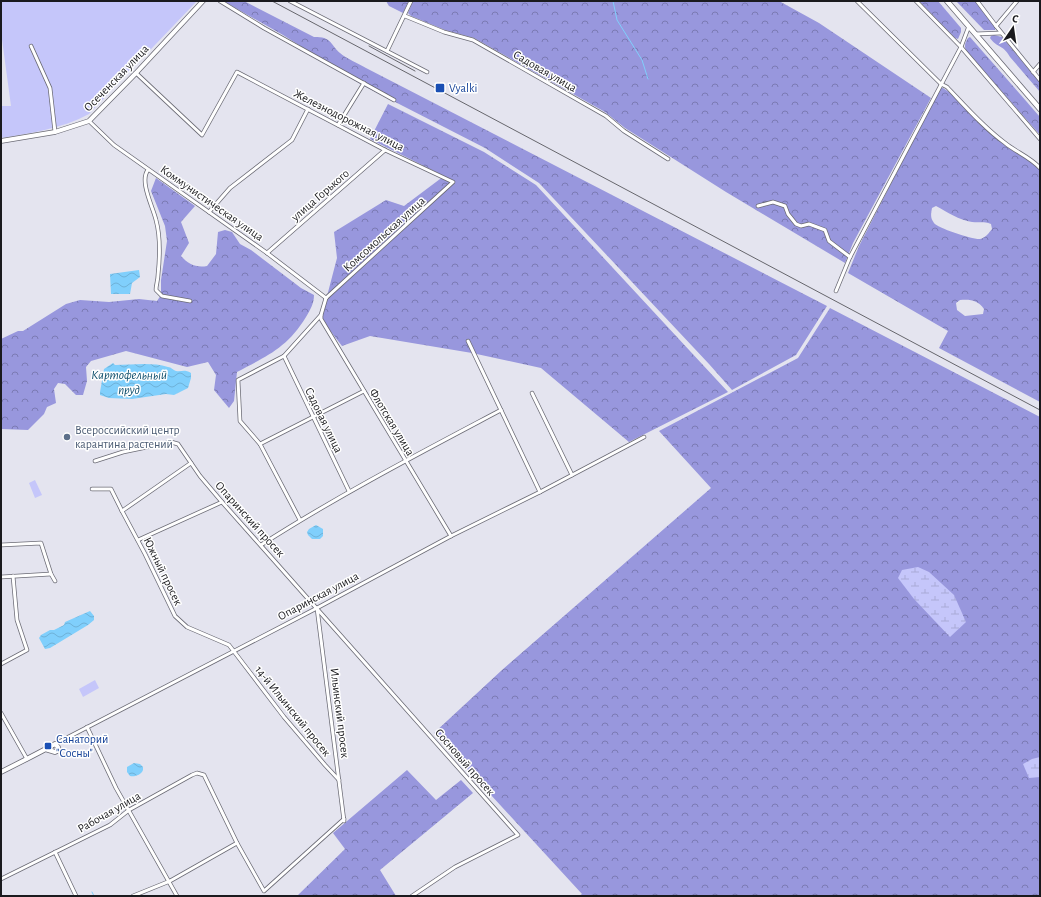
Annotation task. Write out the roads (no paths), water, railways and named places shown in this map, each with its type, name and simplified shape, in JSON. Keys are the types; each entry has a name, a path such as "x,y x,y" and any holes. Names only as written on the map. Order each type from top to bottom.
{"main road":[{"path":"947,1 1040,109"}],"street":[{"name":"Осеченская улица","path":"1,141 55,132 89,121 203,1"},
{"path":"220,1 264,28 394,100"},
{"path":"290,1 427,72"},
{"path":"387,51 411,1"},
{"path":"857,1 941,84 947,87 977,119 1004,143 1027,157 1040,168"},
{"path":"916,1 961,47 1040,139"},
{"path":"977,1 1040,80"},
{"path":"996,26 1017,1"},
{"name":"Садовая улица","path":"405,16 444,32 473,40 606,116 624,131 668,159"},
{"path":"836,291 850,257 961,47 969,26"},
{"path":"975,34 1002,33"},
{"path":"31,46 50,88 55,132"},
{"path":"1033,72 1040,64"},
{"name":"Железнодорожная улица","path":"136,73 202,135 237,72 385,150 453,182"},
{"path":"338,125 364,83"},
{"path":"210,212 230,188 292,140 308,109"},
{"name":"Коммунистическая улица","path":"89,121 114,145 267,253 326,298"},
{"name":"улица Горького","path":"267,253 385,150"},
{"path":"148,170 145,180 149,201 156,218 160,236 156,290 162,296 190,301"},
{"name":"Комсомольская улица","path":"326,298 453,182"},
{"path":"758,206 773,202 785,206 788,214 796,224 801,226 809,224 825,230 829,241 850,257"},
{"path":"300,520 260,444 240,421 238,380 284,356 321,315 326,298"},
{"name":"Флотская улица","path":"321,315 321,319 451,536"},
{"path":"468,341 540,492"},
{"name":"Садовая улица","path":"284,356 349,491"},
{"path":"260,444 364,391"},
{"path":"532,393 572,475"},
{"path":"261,545 349,491 501,410"},
{"name":"Опаринская улица","path":"1,772 234,652 451,536 540,492 644,437"},
{"name":"Опаринский просек","path":"95,461 123,452 171,442 178,444 200,476 222,502 317,608"},
{"path":"122,511 191,463"},
{"name":"Южный просек","path":"92,489 111,489 175,616 187,627 230,645 234,652"},
{"path":"138,540 222,502"},
{"path":"1,545 41,543 51,574 55,581"},
{"path":"1,577 51,574"},
{"path":"1,664 27,650 17,620 13,576"},
{"name":"Ильинский просек","path":"237,843 264,891 344,820 317,608"},
{"name":"Сосновый просек","path":"317,608 518,835 455,867 412,896"},
{"name":"14-й Ильинский просек","path":"234,652 284,717 339,780"},
{"path":"1,713 27,759"},
{"path":"87,727 116,788 170,881 177,896"},
{"path":"45,749 53,752 57,751 58,747 55,744"},
{"name":"Рабочая улица","path":"1,879 110,825 129,810 198,773 204,775 237,843"},
{"path":"133,896 170,881 237,843"},
{"path":"55,852 76,896"}],"water":[{"path":"139,270 140,277 132,283 130,294 111,294 110,274"},
{"name":"Картофельный пруд","path":"113,363 115,365 162,365 170,367 176,371 189,372 191,373 191,378 188,388 174,395 166,394 132,399 109,398 100,395 100,392 104,369"},
{"path":"316,525 323,529 323,536 320,539 312,539 307,532"},
{"path":"90,611 94,616 94,620 50,648 45,649 39,638 41,635 50,630 54,630 64,625 65,622"},
{"path":"134,763 140,764 143,767 143,770 138,775 130,776 127,772 127,767"}],"waterway":[{"path":"613,1 617,20 642,60 648,79"},
{"path":"92,892 94,896"}],"railway":[{"path":"272,1 1040,410"},
{"path":"369,46 415,71"}],"place":[{"name":"Vyalki","path":"440,88"},
{"name":"Всероссийский центр карантина растений","path":"67,437"},
{"name":"Санаторий \"Сосны\"","path":"48,746"}]}
